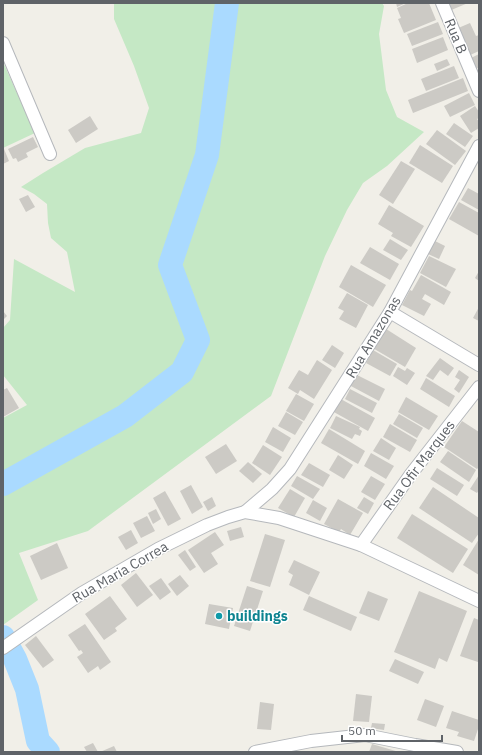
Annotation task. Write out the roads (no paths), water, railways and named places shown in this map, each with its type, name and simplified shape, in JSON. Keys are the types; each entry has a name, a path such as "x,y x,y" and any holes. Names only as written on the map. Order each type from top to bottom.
{"street":[{"name":"Rua B","path":"442,3 479,91"},
{"path":"3,43 50,154"},
{"name":"Rua Amazonas","path":"246,512 272,489 290,470 390,312 479,146"},
{"path":"390,312 479,365"},
{"name":"Rua Ofir Marques","path":"361,545 411,474 479,387"},
{"path":"246,512 278,518 361,545 479,601"},
{"name":"Rua Maria Correa","path":"3,648 82,593 158,549 207,525 246,512"},
{"path":"255,752 310,747 365,735 457,752"}],"waterway":[{"path":"3,484 125,416 182,372 198,340 170,265 207,155 227,3"},
{"path":"3,637 15,659 27,689 38,741 48,752"}],"place":[{"name":"buildings","path":"219,616"}]}
